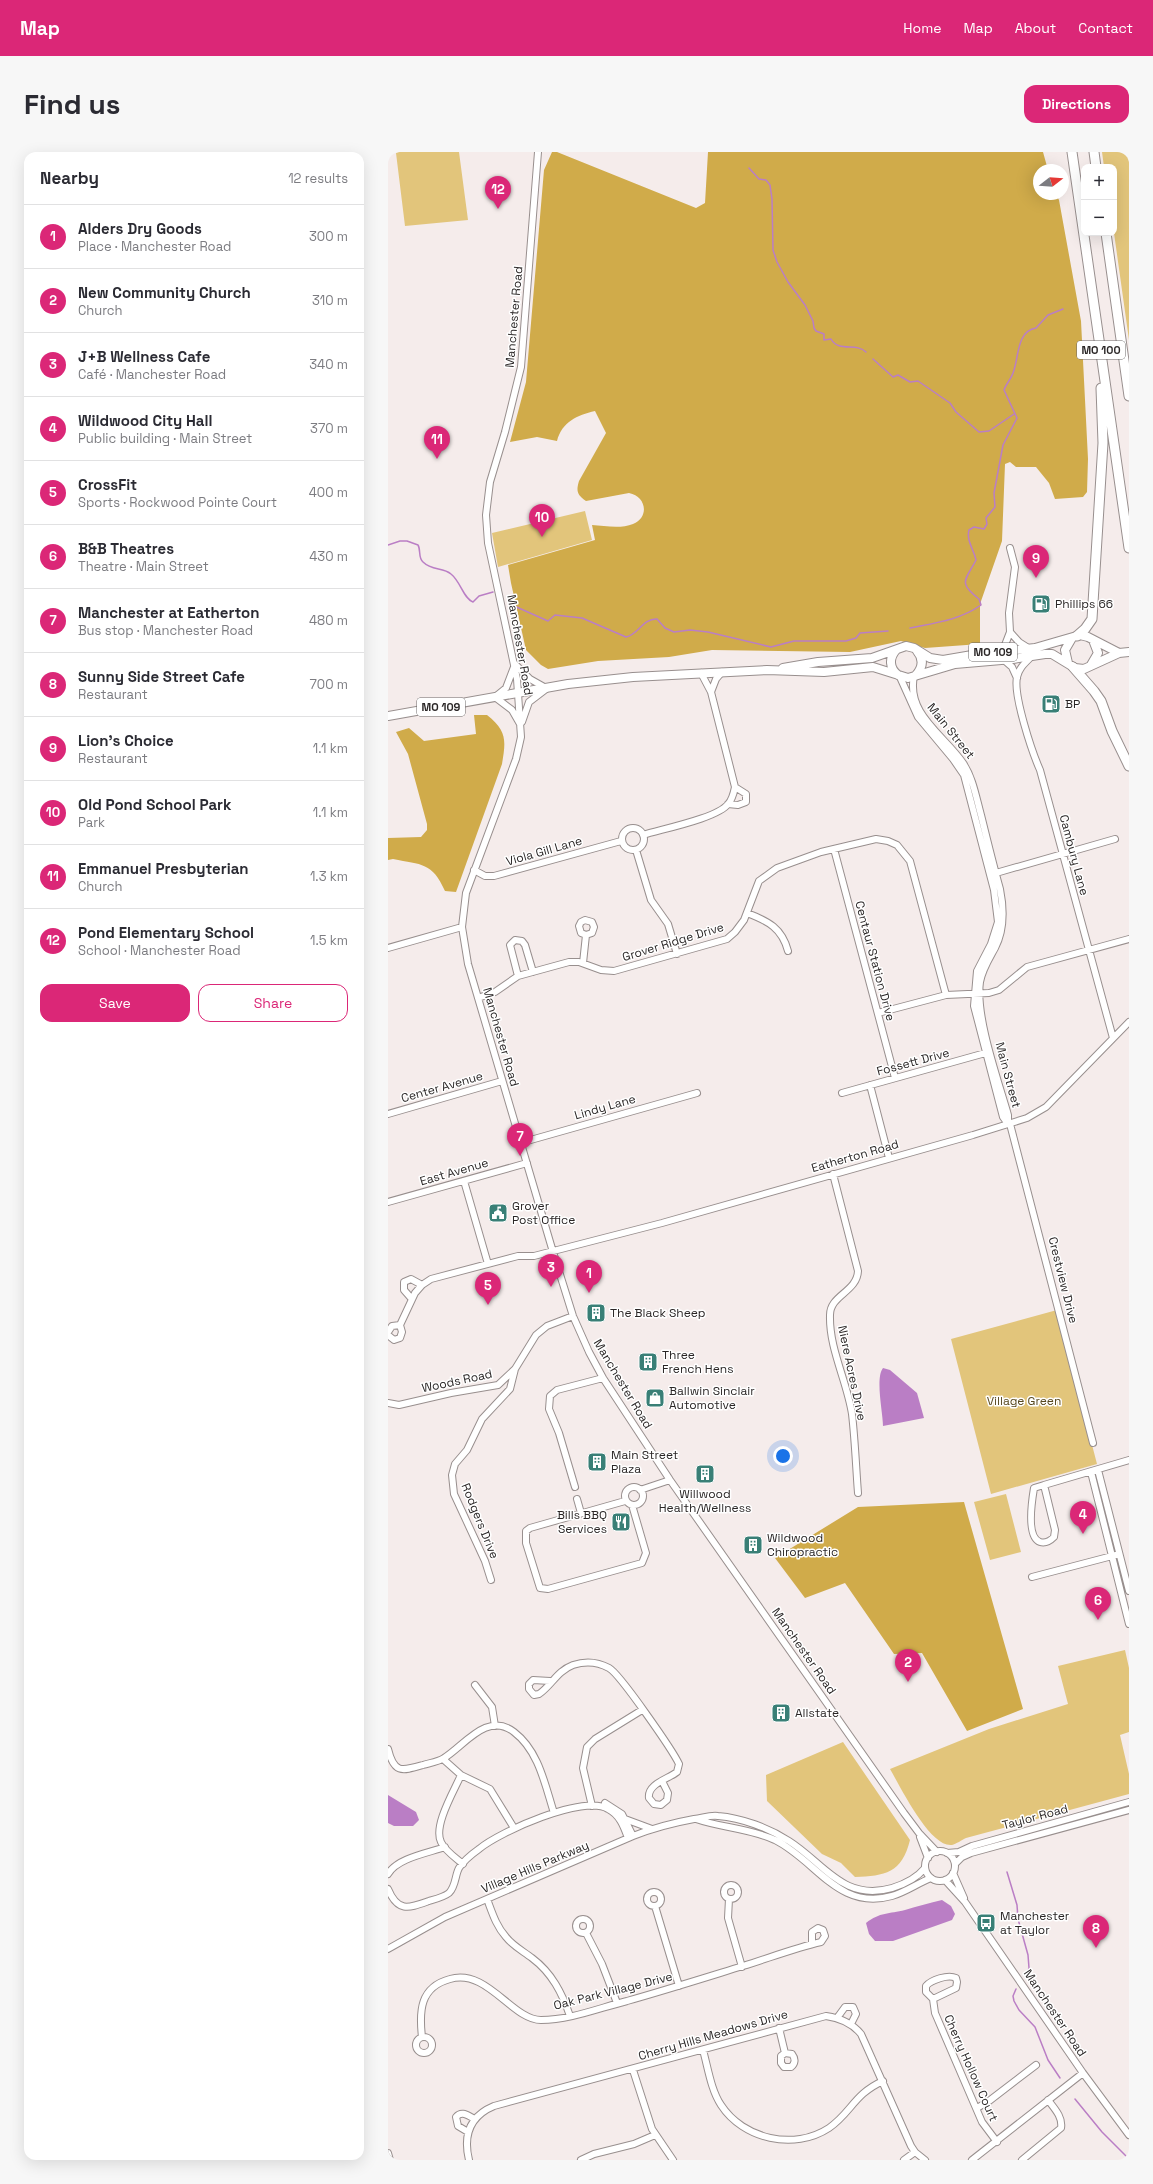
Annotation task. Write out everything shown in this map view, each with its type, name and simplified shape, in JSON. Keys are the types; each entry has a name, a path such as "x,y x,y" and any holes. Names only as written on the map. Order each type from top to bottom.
{"highway":[{"name":"MO 100","path":"1072,152 1129,548"},
{"path":"1094,152 1096,164"},
{"name":"MO 100","path":"1106,236 1129,396"},
{"path":"1122,344 1129,369"},
{"path":"1075,637 1086,629 1092,619 1103,443 1100,376 1102,361"},
{"path":"1070,665 1094,691 1101,702 1112,731 1129,766"}],"main road":[{"name":"MO 109","path":"388,716 609,679 767,670 804,672 873,667 899,676 915,675 955,664 1004,660 1030,653 1075,637 1091,638 1119,653"},
{"path":"1070,665 1065,650 1075,637"},
{"path":"1089,667 1095,661 1098,653 1096,645 1091,638"},
{"name":"MO 109","path":"767,670 818,662 860,660 906,646 936,660 993,652 1052,654 1070,665 1081,669 1089,667 1119,653 1129,652"},
{"path":"896,650 892,657 891,664 899,676"},
{"path":"915,675 920,669 922,661 916,650"}],"street":[{"name":"Manchester Road","path":"538,152 522,367 490,482 486,502 486,529 488,543 519,693 521,737 516,759 466,893 462,927 464,944 520,1143 573,1316 604,1378 670,1480 919,1833 937,1852"},
{"path":"993,652 1005,644 1010,632 1009,613 1015,568 1010,548"},
{"path":"1010,632 1030,653 1020,668 1017,678"},
{"name":"Cambury Lane","path":"1004,660 1012,667 1017,678 1019,699 1026,728 1040,770 1113,1038"},
{"path":"520,725 512,710 495,697 509,684 514,664 530,679 548,688"},
{"path":"711,692 716,680 722,672"},
{"path":"621,841 627,849 636,850 642,845 643,835 712,814 728,804 735,787 711,692 701,673"},
{"name":"Main Street","path":"915,675 912,692 916,706 932,727 957,755 968,772 1003,904 1002,924 996,947 984,969 978,992"},
{"name":"Main Street","path":"899,676 918,717 953,759 964,775 994,890 998,922 991,944 977,971 978,992 988,1052 1008,1115 1009,1124"},
{"path":"520,725 529,702 533,697 548,688"},
{"path":"728,804 738,805 746,802 746,794 735,787"},
{"name":"Viola Gill Lane","path":"474,870 485,876 494,876 621,841 625,831 631,828 638,829 643,835"},
{"name":"Grover Ridge Drive","path":"478,998 495,992 518,976 569,962 583,963 601,970 614,971 727,939 742,925 756,887 769,871 834,849 876,839 888,841 902,849 912,866 946,995"},
{"path":"996,873 1115,839"},
{"name":"Centaur Station Drive","path":"834,849 895,1078"},
{"path":"636,850 651,900 668,924 677,954"},
{"path":"746,913 774,926 783,937 788,951"},
{"path":"388,948 462,927"},
{"path":"583,963 586,935"},
{"path":"878,1013 946,995 978,992 990,993 999,990 1019,973 1033,965 1129,939"},
{"path":"518,976 510,945 515,940 520,940 524,943 533,972"},
{"name":"Eatherton Road","path":"422,1285 431,1279 518,1256 534,1256 553,1252 662,1223 1027,1118 1046,1107 1129,1022"},
{"name":"Fossett Drive","path":"842,1093 988,1052"},
{"name":"Center Avenue","path":"388,1114 502,1081"},
{"path":"870,1085 889,1158"},
{"name":"Lindy Lane","path":"520,1143 696,1093"},
{"name":"Crestview Drive","path":"1009,1124 1093,1443"},
{"name":"East Avenue","path":"388,1202 526,1163"},
{"name":"Niere Acres Drive","path":"833,1174 858,1271 857,1279 852,1287 834,1302 830,1314 836,1352 852,1413 858,1493"},
{"path":"464,1181 488,1264"},
{"path":"388,1335 394,1340 400,1338 402,1332 400,1325 411,1298 422,1285 411,1279 404,1282 404,1290 411,1298"},
{"name":"Woods Road","path":"388,1403 400,1404 498,1385 515,1369 536,1335 548,1326 573,1316"},
{"path":"388,1332 392,1326 400,1325"},
{"name":"Rodgers Drive","path":"491,1580 485,1561 454,1494 452,1475 455,1464 467,1450 482,1419 510,1389 515,1369"},
{"path":"575,1488 559,1433 549,1409 550,1396 557,1390 604,1378"},
{"path":"1044,1485 1055,1530 1054,1537 1050,1542 1036,1540 1031,1531 1034,1488 1044,1485 1098,1470 1129,1460"},
{"path":"1098,1470 1129,1591"},
{"path":"1091,1472 1129,1624"},
{"path":"640,1490 670,1480"},
{"path":"626,1501 530,1528 526,1531 526,1543 540,1588 548,1589 642,1563 646,1553 632,1506 626,1501 625,1492 629,1488 635,1487 640,1490 643,1495 642,1500 638,1504 632,1506"},
{"path":"577,1499 581,1513"},
{"path":"1032,1577 1120,1554"},
{"path":"550,1681 567,1668 582,1663 597,1664 614,1672 679,1764 677,1772 662,1781"},
{"path":"475,1685 492,1707 495,1726"},
{"path":"590,1804 583,1761 587,1747 595,1739 642,1710"},
{"path":"388,1749 392,1763 400,1769 443,1759 480,1730 495,1726 502,1727 515,1733 532,1751 554,1813"},
{"path":"443,1759 461,1775 490,1789 514,1828"},
{"path":"461,1775 440,1825 441,1842 463,1864"},
{"name":"Taylor Road","path":"947,1853 959,1852 972,1846 1129,1802"},
{"path":"590,1804 603,1806 614,1814 620,1820 630,1837"},
{"path":"388,1889 398,1904 403,1907 412,1907 449,1893 459,1868 480,1848 514,1828 554,1813 590,1804 609,1804 616,1808 625,1819 630,1837"},
{"name":"Taylor Road","path":"955,1864 962,1856 971,1853 1129,1810"},
{"name":"Village Hills Parkway","path":"388,1949 446,1917 630,1837 668,1824 696,1819 707,1815 719,1816 765,1828 789,1840 843,1892 861,1898 894,1895 931,1878"},
{"path":"625,1819 652,1829"},
{"name":"Manchester Road","path":"919,1833 928,1858"},
{"path":"388,1874 395,1865 445,1847"},
{"path":"937,1852 947,1853 955,1864 950,1878 940,1881 931,1878 925,1868 928,1858 937,1852"},
{"name":"Village Hills Parkway","path":"830,1879 853,1888 881,1890 910,1881 918,1876 925,1868"},
{"name":"Manchester Road","path":"953,1873 965,1902"},
{"name":"Manchester Road","path":"945,1880 965,1902 1083,2073 1129,2135"},
{"path":"487,1899 495,1920 505,1936 545,1969 556,1983 564,1997 570,2016"},
{"path":"729,1899 728,1918 742,1967"},
{"path":"655,1906 679,1986"},
{"path":"586,1933 602,1964 617,2003"},
{"name":"Oak Park Village Drive","path":"422,2037 420,2015 426,1996 444,1981 458,1977 478,1981 533,2018 543,2020 570,2016 679,1986 812,1944"},
{"name":"Cherry Hollow Court","path":"933,1999 956,1988 956,1978 950,1977 929,1983 925,1989 933,1999 935,2013 985,2128 997,2142"},
{"path":"837,2018 845,2007 853,2007 856,2014 851,2024"},
{"name":"Cherry Hills Meadows Drive","path":"469,2160 466,2146 468,2132 475,2119 487,2109 494,2106 633,2070 820,2016 837,2018 851,2024 865,2040 914,2152"},
{"path":"779,2028 786,2053"},
{"path":"703,2050 713,2089 721,2105 741,2125 768,2138 797,2139 828,2129 844,2115 861,2094 883,2081"},
{"path":"977,2108 989,2101 1036,2065"},
{"path":"633,2070 645,2114 655,2135 673,2160"},
{"path":"972,2160 997,2142 1083,2073"},
{"path":"1022,2160 1054,2136 1061,2128 1062,2123 1059,2114 1048,2100"},
{"path":"468,2132 458,2126 456,2117 464,2114 475,2119"},
{"path":"581,2160 594,2154 634,2144 655,2135"},
{"path":"904,2160 914,2152 925,2160"},
{"path":"388,2153 390,2160"}],"green space":[{"path":"459,152 468,220 405,226 396,153"},
{"path":"1102,152 1129,152 1129,340 1114,236 1117,236 1117,164 1104,164"},
{"path":"585,511 592,540 498,567 492,533"},
{"name":"Village Green","path":"1057,1310 1097,1464 991,1494 951,1339"},
{"path":"1006,1494 1021,1552 990,1560 974,1502"},
{"path":"1125,1650 1129,1668 1129,1732 1120,1735 1129,1774 1129,1794 966,1838 952,1845 943,1843 934,1837 916,1814 890,1769 989,1729 1068,1704 1058,1666"},
{"path":"843,1742 910,1840 907,1851 902,1860 897,1866 883,1874 855,1877 841,1863 822,1854 767,1801 766,1775"}],"shaded area":[{"path":"552,152 557,152 696,208 705,203 708,152 1043,152 1046,164 1033,164 1033,200 1059,200 1081,321 1088,459 1087,492 1083,497 1055,499 1049,483 1036,467 1016,467 1010,462 1005,464 1002,541 980,604 980,644 925,648 901,641 850,652 712,650 669,657 598,661 548,669 541,665 526,650 508,565 595,540 592,525 613,527 628,526 638,521 644,512 644,507 639,498 629,493 586,501 579,495 579,481 606,433 595,411 571,420 559,434 557,441 537,437 510,442 526,382 544,170"},
{"path":"474,715 487,715 502,731 504,736 504,748 502,764 456,892 445,891 435,875 425,866 393,859 388,860 388,838 421,837 427,830 427,824 408,754 396,732 409,728 424,741 476,734"},
{"path":"883,1368 890,1370 917,1393 924,1418 883,1426 879,1387"},
{"path":"964,1502 1023,1709 967,1731 922,1653 894,1654 845,1583 805,1598 775,1558 858,1507"},
{"path":"388,1795 416,1812 419,1820 413,1826 394,1826 388,1823"},
{"path":"942,1900 951,1906 955,1914 952,1920 893,1941 875,1941 869,1934 866,1923 871,1919 885,1914"}],"waterway":[{"path":"749,168 759,179 766,180 770,185 772,199 773,250 777,262 788,282 805,305 813,321 814,328 816,331 824,334 824,340 831,339 838,346 862,349 866,352"},
{"path":"910,628 956,618 981,605 979,599 968,589 966,584 967,577 976,560 968,534 969,530 974,527 984,529 987,524 986,518 995,507 994,493 1003,445 1017,418 1004,390 1013,373 1019,346 1025,334 1036,328 1048,315 1063,309"},
{"path":"873,359 893,377 898,375 910,382 918,381 950,403 956,412 979,432 989,431 1014,414"},
{"path":"388,545 400,541 407,541 418,545 421,560 430,567 445,570 451,574 467,597 473,602 479,596 493,592"},
{"path":"512,605 548,621 555,615 582,618 626,637 630,636 652,619 657,619 665,628 674,632 690,630 708,632 771,647 794,641 846,641 856,638 860,633 888,631"},
{"path":"1007,1872 1017,1905 1018,1919 1028,1955 1029,1968 1026,1976"},
{"path":"1016,1989 1013,1996 1014,2001 1019,2010 1035,2027 1048,2060 1060,2078"},
{"path":"1075,2099 1102,2132 1129,2159"}],"place":[{"name":"Pond Elementary School","path":"498,209"},
{"name":"Emmanuel Presbyterian","path":"437,459"},
{"name":"Old Pond School Park","path":"542,537"},
{"name":"Lion's Choice","path":"1036,578"},
{"name":"Phillips 66","path":"1041,604"},
{"name":"BP","path":"1051,704"},
{"name":"Manchester at Eatherton","path":"520,1156"},
{"name":"Grover Post Office","path":"498,1213"},
{"name":"J+B Wellness Cafe","path":"551,1287"},
{"name":"Alders Dry Goods","path":"589,1293"},
{"name":"CrossFit","path":"488,1305"},
{"name":"The Black Sheep","path":"596,1313"},
{"name":"Three French Hens","path":"648,1362"},
{"name":"Ballwin Sinclair Automotive","path":"655,1398"},
{"name":"Main Street Plaza","path":"597,1462"},
{"name":"Willwood Health/Wellness","path":"705,1474"},
{"name":"Bills BBQ Services","path":"621,1522"},
{"name":"Wildwood City Hall","path":"1083,1534"},
{"name":"Wildwood Chiropractic","path":"753,1545"},
{"name":"B&B Theatres","path":"1098,1620"},
{"name":"New Community Church","path":"908,1682"},
{"name":"Allstate","path":"781,1713"},
{"name":"Manchester at Taylor","path":"986,1923"},
{"name":"Sunny Side Street Cafe","path":"1096,1948"}]}
